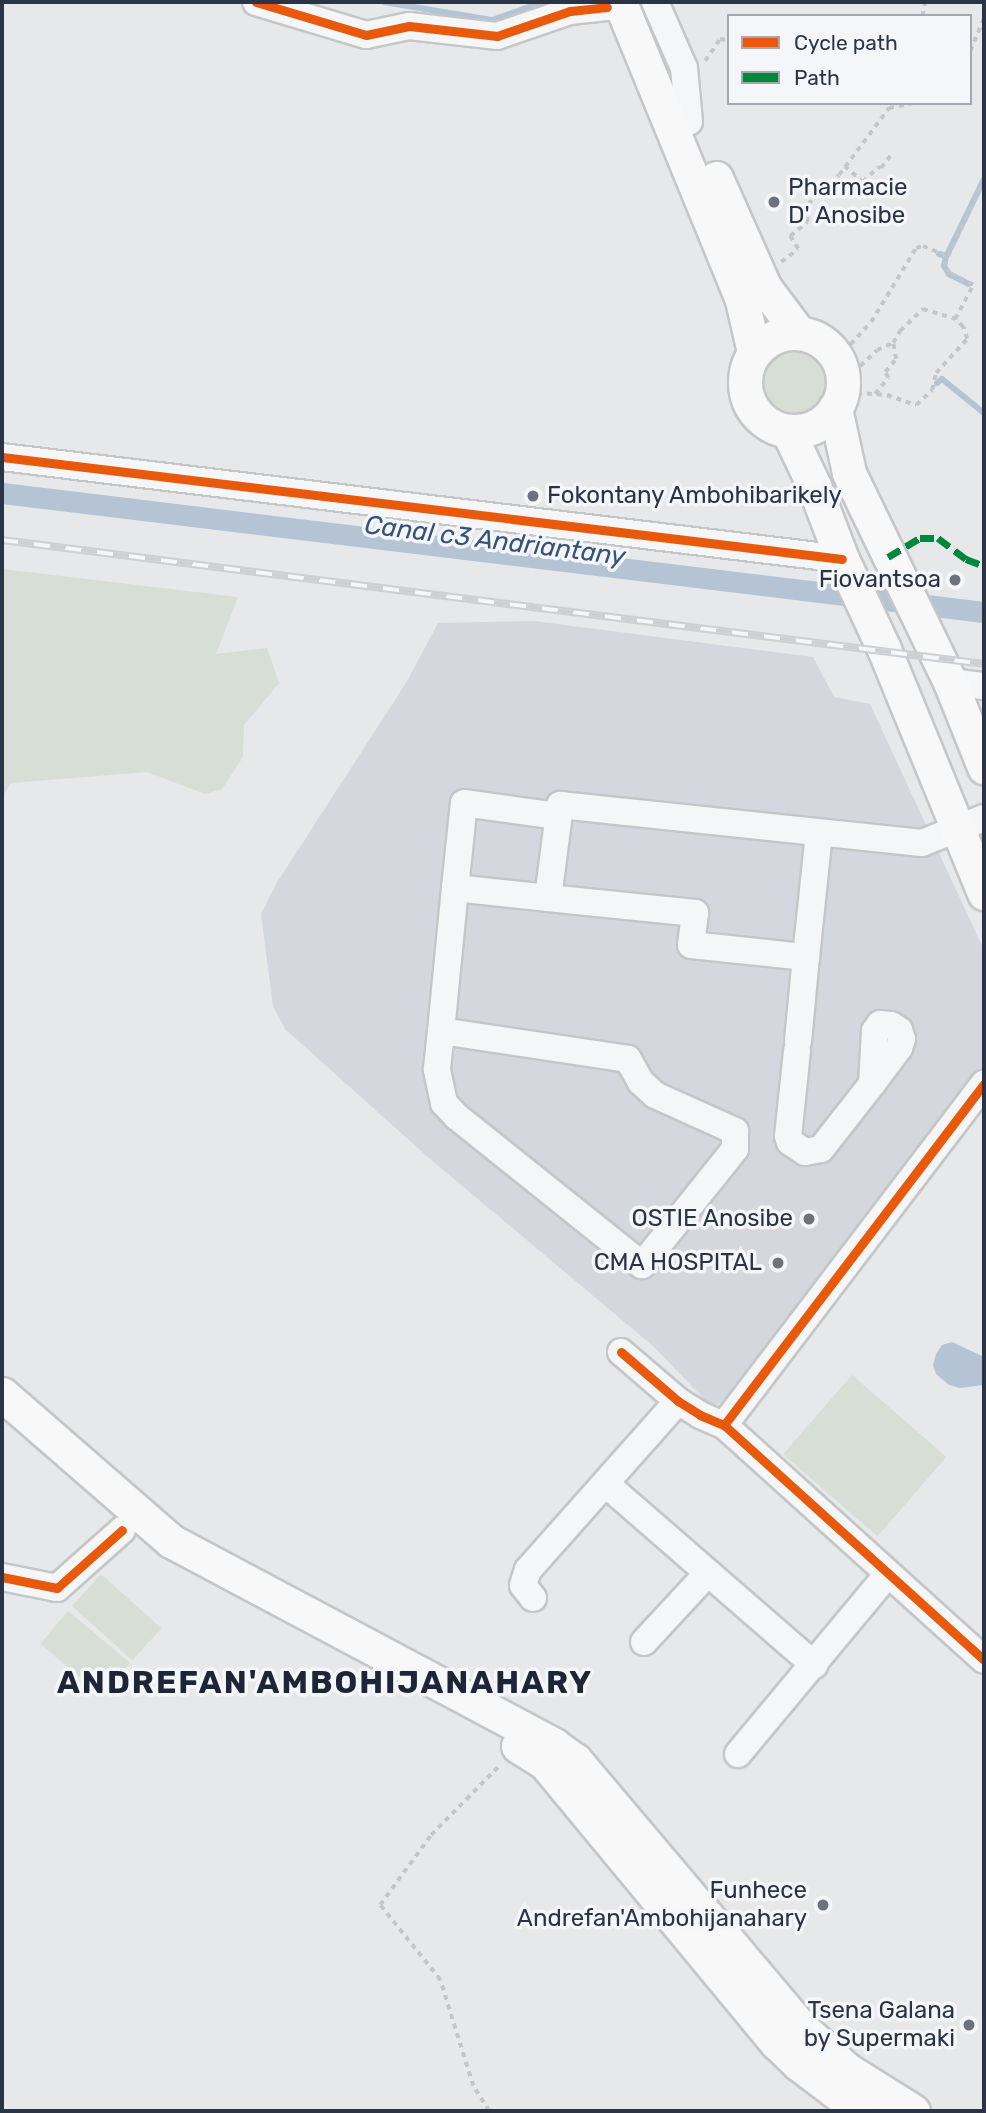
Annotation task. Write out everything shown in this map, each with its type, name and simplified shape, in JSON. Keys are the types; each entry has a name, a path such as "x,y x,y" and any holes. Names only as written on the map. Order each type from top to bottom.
{"main road":[{"path":"617,3 765,288 798,332"},
{"path":"681,126 742,300 754,352"},
{"path":"839,383 815,426 788,430 767,423 748,401 745,385 747,368 754,352 774,337 798,332 816,338 829,348 839,383 849,473 950,682 984,767"},
{"path":"788,430 814,486 842,559 971,823 984,893"},
{"path":"2,1394 121,1519 171,1541 554,1745 575,1760 800,2026 861,2111"},
{"path":"2,1425 175,1565 517,1745 545,1763 777,2043 837,2077 913,2111"}],"street":[{"path":"256,2 366,35 410,26 479,36 498,36 569,11 617,3"},
{"path":"655,2 684,68 681,126"},
{"path":"2,457 842,559"},
{"path":"950,682 984,686"},
{"path":"441,1031 628,1059 641,1082 654,1095 735,1131 735,1149 642,1265 457,1117 444,1103 437,1069 464,803 558,816"},
{"path":"548,898 560,805 922,843 971,823"},
{"path":"819,834 788,1136 790,1142 805,1152 821,1149 872,1084"},
{"path":"455,888 695,913 691,945 806,957"},
{"path":"724,1425 984,1084"},
{"path":"621,1352 678,1401 700,1415 724,1425 984,1660"},
{"path":"533,1598 523,1585 528,1570 678,1401"},
{"path":"606,1484 814,1665"},
{"path":"2,1577 57,1588 121,1519"},
{"path":"644,1642 708,1573"},
{"path":"738,1754 888,1574"}],"path":[{"path":"972,46 984,18"},
{"path":"684,68 707,60 720,39 727,40"},
{"path":"760,274 798,249 790,236 807,222 808,204 845,166 889,108 903,105"},
{"path":"845,166 863,182 878,167 881,168 890,156"},
{"path":"955,319 973,285 950,274 944,265 984,180"},
{"path":"839,383 871,321 916,248 923,246 948,256"},
{"path":"923,309 955,319 963,327 967,339 936,373 932,390 916,405 839,383 877,350 893,343 900,331 923,309"},
{"path":"875,394 888,378 885,372 896,359 893,343"},
{"path":"489,2111 473,2086 440,1980 380,1905 431,1835 473,1796 517,1745"}],"shaded area":[{"path":"788,350 800,350 817,359 824,370 824,394 817,405 800,414 788,414 776,409 767,400 762,388 762,376 767,364 776,355"},
{"path":"2,569 238,597 216,654 267,648 279,683 244,725 243,757 222,789 205,794 147,772 11,783 2,797"},
{"path":"534,621 813,657 834,697 870,704 984,950 984,1065 762,1349 729,1398 716,1405 707,1402 653,1346 429,1158 285,1029 273,1006 261,914 276,884 406,683 438,623"},
{"path":"852,1375 946,1457 877,1536 783,1454"},
{"path":"101,1574 161,1628 132,1660 72,1606"},
{"path":"68,1611 130,1663 102,1696 40,1644"}],"water":[{"path":"952,1342 984,1357 984,1385 960,1388 949,1385 936,1374 933,1365 936,1354 942,1345"}],"waterway":[{"path":"384,2 492,20 543,2"},
{"path":"947,255 984,179"},
{"path":"939,254 946,256 944,266 949,274 969,284"},
{"path":"937,383 942,379 984,413"},
{"path":"2,493 984,612"},
{"name":"Canal c3 Andriantany","path":"2,500 851,602"},
{"name":"Canal c3 Andriantany","path":"875,605 903,609"},
{"name":"Canal c3 Andriantany","path":"927,612 984,620"}],"railway":[{"path":"2,540 984,664"}],"marked path":[{"path":"888,557 920,538 938,538 966,559 984,566"}],"cycle path":[{"path":"256,2 366,35 409,26 497,36 570,11 607,7"},
{"path":"2,457 842,559"},
{"path":"724,1425 984,1084"},
{"path":"621,1352 678,1401 700,1415 724,1425 984,1660"},
{"path":"2,1577 57,1588 122,1530"}],"place":[{"name":"Pharmacie D' Anosibe","path":"774,202"},
{"name":"Fokontany Ambohibarikely","path":"533,496"},
{"name":"Fiovantsoa","path":"955,580"},
{"name":"OSTIE Anosibe","path":"809,1219"},
{"name":"CMA HOSPITAL","path":"778,1263"},
{"name":"Funhece Andrefan'Ambohijanahary","path":"823,1905"},
{"name":"Tsena Galana by Supermaki","path":"969,2025"}],"district":[{"name":"ANDREFAN'AMBOHIJANAHARY","path":"325,1682"}]}
